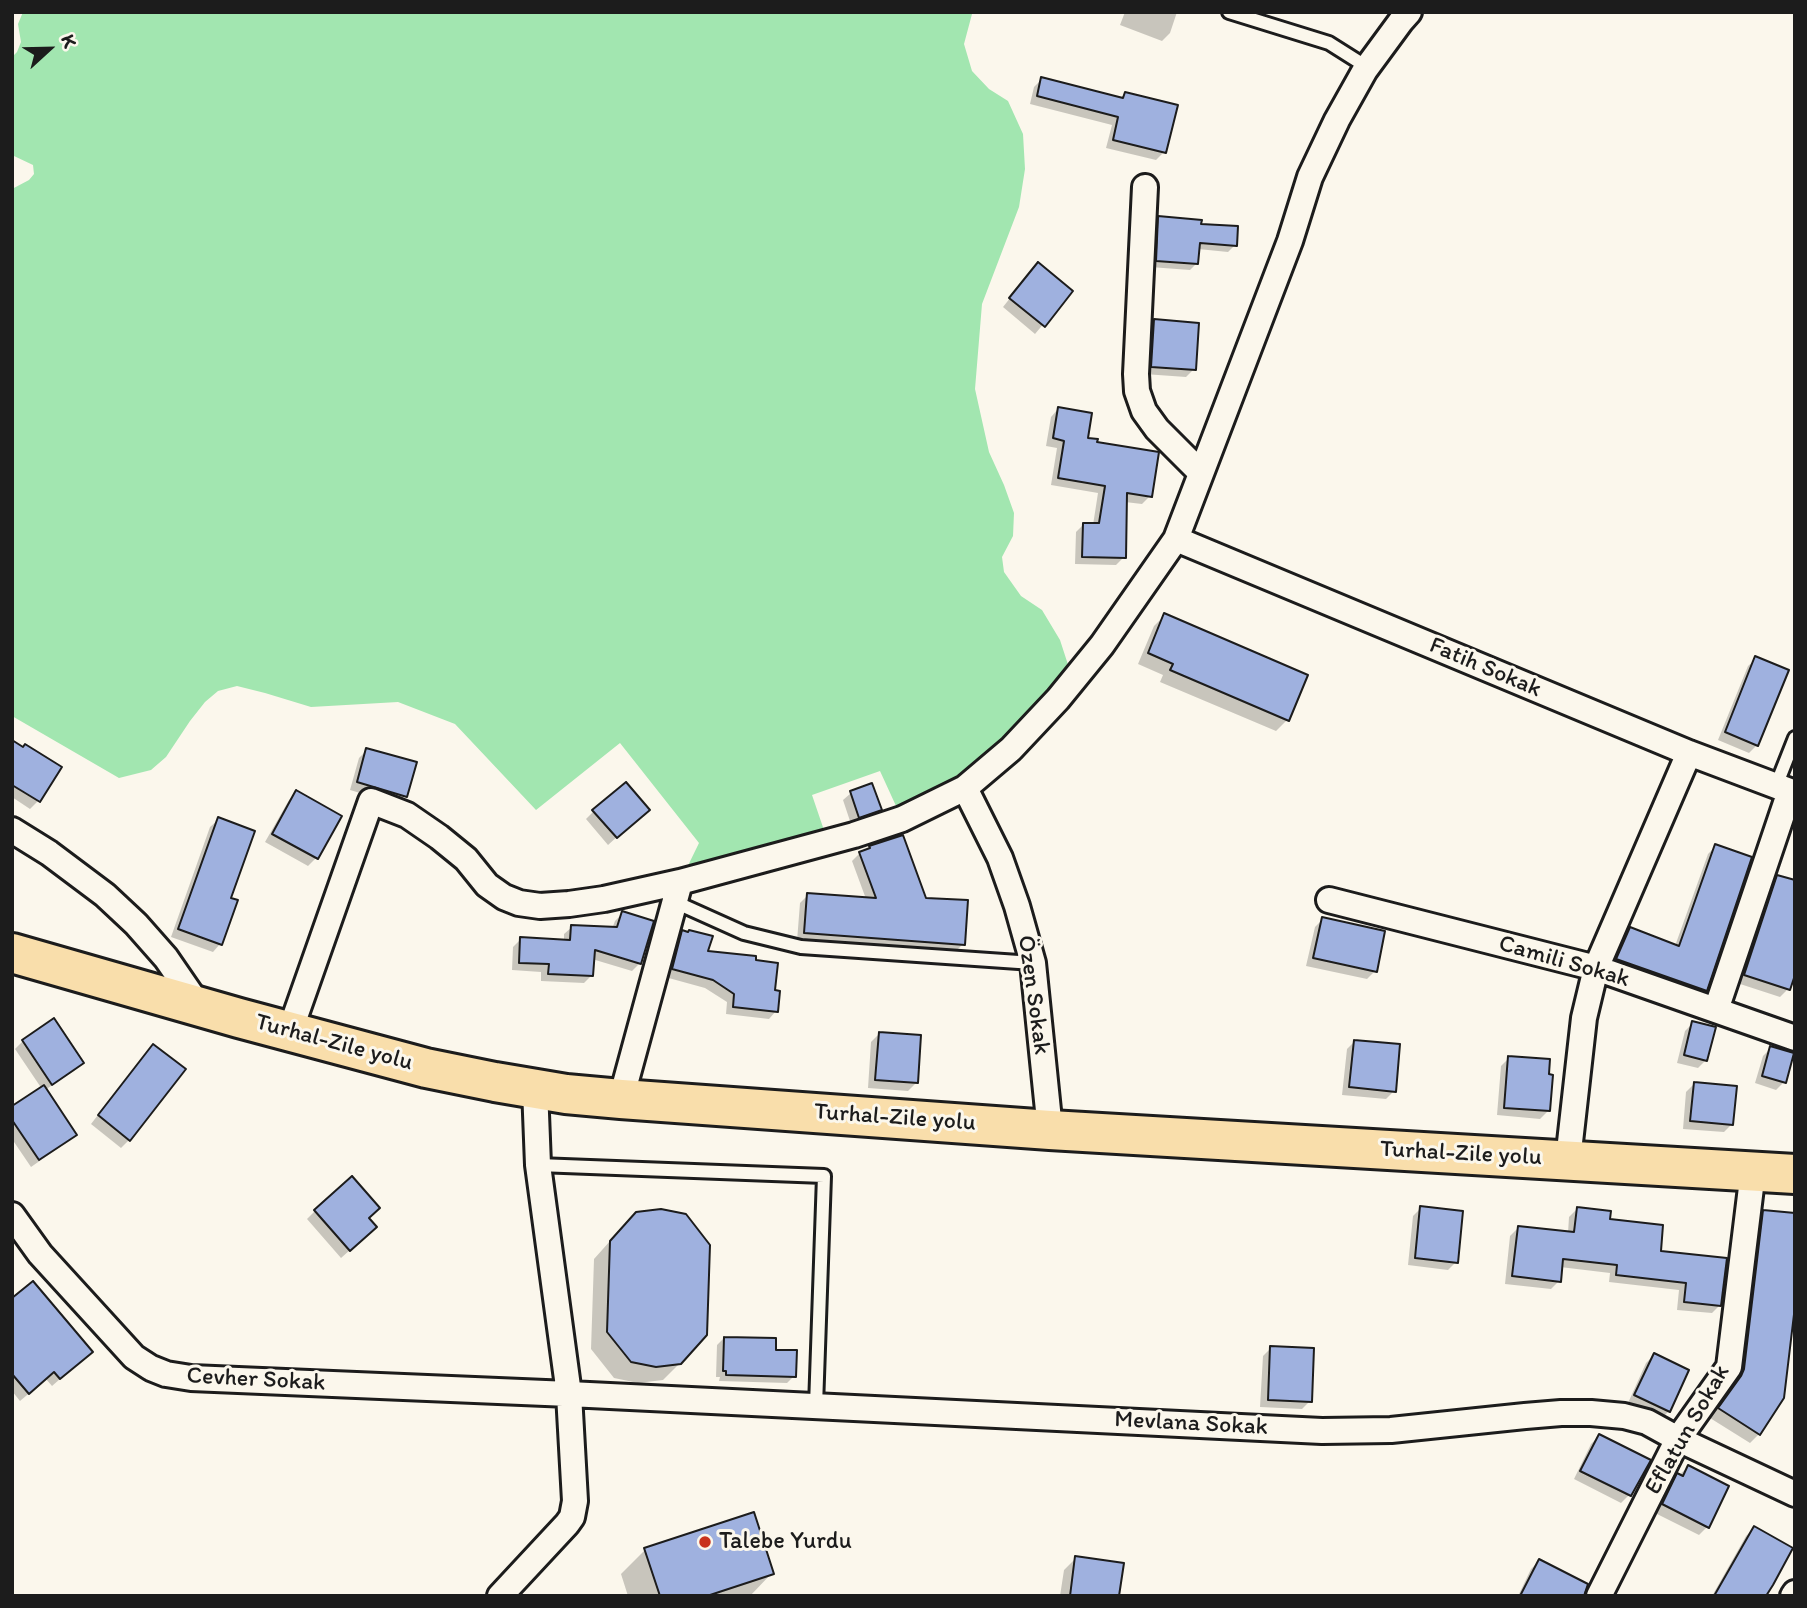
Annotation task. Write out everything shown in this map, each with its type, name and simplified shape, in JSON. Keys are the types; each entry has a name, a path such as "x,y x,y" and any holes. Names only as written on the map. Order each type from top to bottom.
{"main road":[{"name":"Turhal-Zile yolu","path":"12,953 426,1068 566,1094 1050,1130 1795,1174"}],"street":[{"path":"290,1031 371,801 407,815 439,837 466,859 488,885 504,897 519,903 540,906 569,904 678,892 902,819 965,788 1011,749 1058,699 1102,645 1176,538 1290,241 1310,177 1337,120 1367,67 1409,12"},
{"path":"1145,187 1136,361 1137,391 1144,411 1157,429 1201,473"},
{"name":"Fatih Sokak","path":"1176,538 1689,753 1787,790"},
{"path":"1568,1160 1584,1018 1596,968 1689,753"},
{"name":"Özen Sokak","path":"965,788 1000,858 1033,963 1050,1130"},
{"path":"1716,1010 1787,790"},
{"path":"12,830 49,853 105,895 136,924 166,958 199,1006"},
{"path":"621,1099 678,892"},
{"name":"Camili Sokak","path":"1329,900 1596,968 1795,1038"},
{"path":"500,1596 568,1524 576,1502 569,1394 538,1165 535,1088"},
{"name":"Eflatun Sokak","path":"1599,1596 1678,1439 1729,1367 1753,1171"},
{"name":"Cevher Sokak","path":"12,1215 40,1254 134,1357 166,1374 191,1378 569,1394"},
{"name":"Mevlana Sokak","path":"569,1394 1322,1431 1391,1430 1537,1415 1591,1413 1624,1416 1647,1422 1795,1493"}],"lane":[{"path":"1229,12 1329,43 1367,67"},
{"path":"1787,790 1795,738"},
{"path":"678,892 744,933 801,947 1033,963"},
{"path":"538,1165 824,1176 816,1406"}],"green space":[{"path":"23,12 975,12 972,14 964,44 972,71 989,89 1008,101 1023,134 1025,169 1019,207 982,304 975,389 989,452 1014,513 1013,536 1002,557 1004,572 1021,596 1042,610 1060,640 1073,680 1011,749 902,819 880,771 812,795 828,842 680,882 699,843 620,743 536,810 455,724 398,702 311,707 237,686 218,691 190,721 166,757 151,770 119,778 12,716 12,189 29,180 34,174 33,165 12,153 12,57 21,42 18,24"}],"building":[{"path":"1041,77 1123,98 1125,92 1178,105 1166,153 1113,140 1118,117 1037,96"},
{"path":"1158,216 1202,220 1201,224 1238,226 1237,246 1200,243 1198,264 1156,261"},
{"path":"1038,262 1073,291 1045,327 1009,298"},
{"path":"1154,319 1199,323 1196,370 1151,367"},
{"path":"1058,407 1092,413 1088,438 1098,439 1097,442 1159,452 1152,497 1127,493 1126,558 1082,557 1083,523 1099,523 1105,486 1058,478 1064,441 1053,438"},
{"path":"1164,613 1308,675 1289,721 1170,670 1173,664 1148,653"},
{"path":"1755,656 1789,670 1758,746 1725,732"},
{"path":"12,740 23,747 25,744 62,767 40,802 12,785"},
{"path":"366,748 417,762 407,797 357,782"},
{"path":"626,782 650,810 617,838 592,810"},
{"path":"872,783 882,810 859,818 850,791"},
{"path":"296,790 342,816 318,859 272,834"},
{"path":"218,817 255,831 231,898 238,900 222,945 178,929"},
{"path":"903,835 926,898 968,900 965,945 804,933 807,893 876,898 859,852"},
{"path":"1715,844 1752,857 1707,991 1616,959 1630,927 1679,946"},
{"path":"1777,875 1795,880 1795,975 1790,990 1744,975"},
{"path":"622,911 654,921 641,964 595,950 593,976 548,974 549,964 519,963 520,937 570,940 571,925 617,927"},
{"path":"1322,917 1385,931 1377,972 1313,958"},
{"path":"682,930 713,936 708,951 756,956 756,960 778,963 775,990 780,991 778,1012 733,1007 734,994 713,980 672,969"},
{"path":"54,1018 84,1063 52,1085 22,1040"},
{"path":"1692,1021 1716,1027 1707,1061 1684,1055"},
{"path":"879,1032 921,1035 918,1083 875,1080"},
{"path":"1354,1040 1400,1044 1396,1092 1349,1087"},
{"path":"153,1044 186,1069 130,1141 98,1115"},
{"path":"1770,1046 1794,1053 1786,1083 1762,1076"},
{"path":"1508,1056 1550,1059 1549,1074 1553,1075 1550,1111 1504,1108"},
{"path":"1694,1082 1737,1086 1733,1125 1690,1121"},
{"path":"44,1085 77,1135 39,1160 12,1120 12,1106"},
{"path":"352,1176 380,1208 369,1218 377,1227 350,1251 314,1210"},
{"path":"1420,1206 1463,1211 1458,1263 1415,1258"},
{"path":"1577,1207 1611,1211 1610,1219 1663,1225 1661,1251 1727,1258 1721,1306 1684,1302 1686,1283 1616,1275 1617,1265 1563,1259 1561,1282 1512,1276 1518,1226 1574,1232"},
{"path":"661,1209 686,1214 710,1245 707,1335 681,1364 656,1367 631,1362 607,1332 610,1241 636,1212"},
{"path":"1763,1210 1795,1213 1795,1306 1784,1398 1760,1435 1718,1408 1744,1369"},
{"path":"33,1281 93,1352 60,1379 54,1372 29,1394 12,1374 12,1298"},
{"path":"724,1337 776,1338 776,1350 797,1350 796,1377 726,1375 726,1371 723,1371"},
{"path":"1270,1346 1314,1348 1312,1402 1268,1400"},
{"path":"1654,1353 1689,1370 1670,1412 1634,1395"},
{"path":"1599,1434 1651,1460 1631,1496 1580,1471"},
{"path":"1688,1465 1729,1486 1709,1528 1662,1504 1677,1473 1683,1476"},
{"path":"754,1512 774,1574 707,1596 660,1596 644,1548"},
{"path":"1754,1526 1793,1548 1773,1585 1766,1596 1714,1596"},
{"path":"1075,1556 1124,1563 1119,1596 1070,1596"},
{"path":"1539,1559 1588,1584 1584,1596 1520,1596"}],"place":[{"name":"Talebe Yurdu","path":"705,1542"}]}
